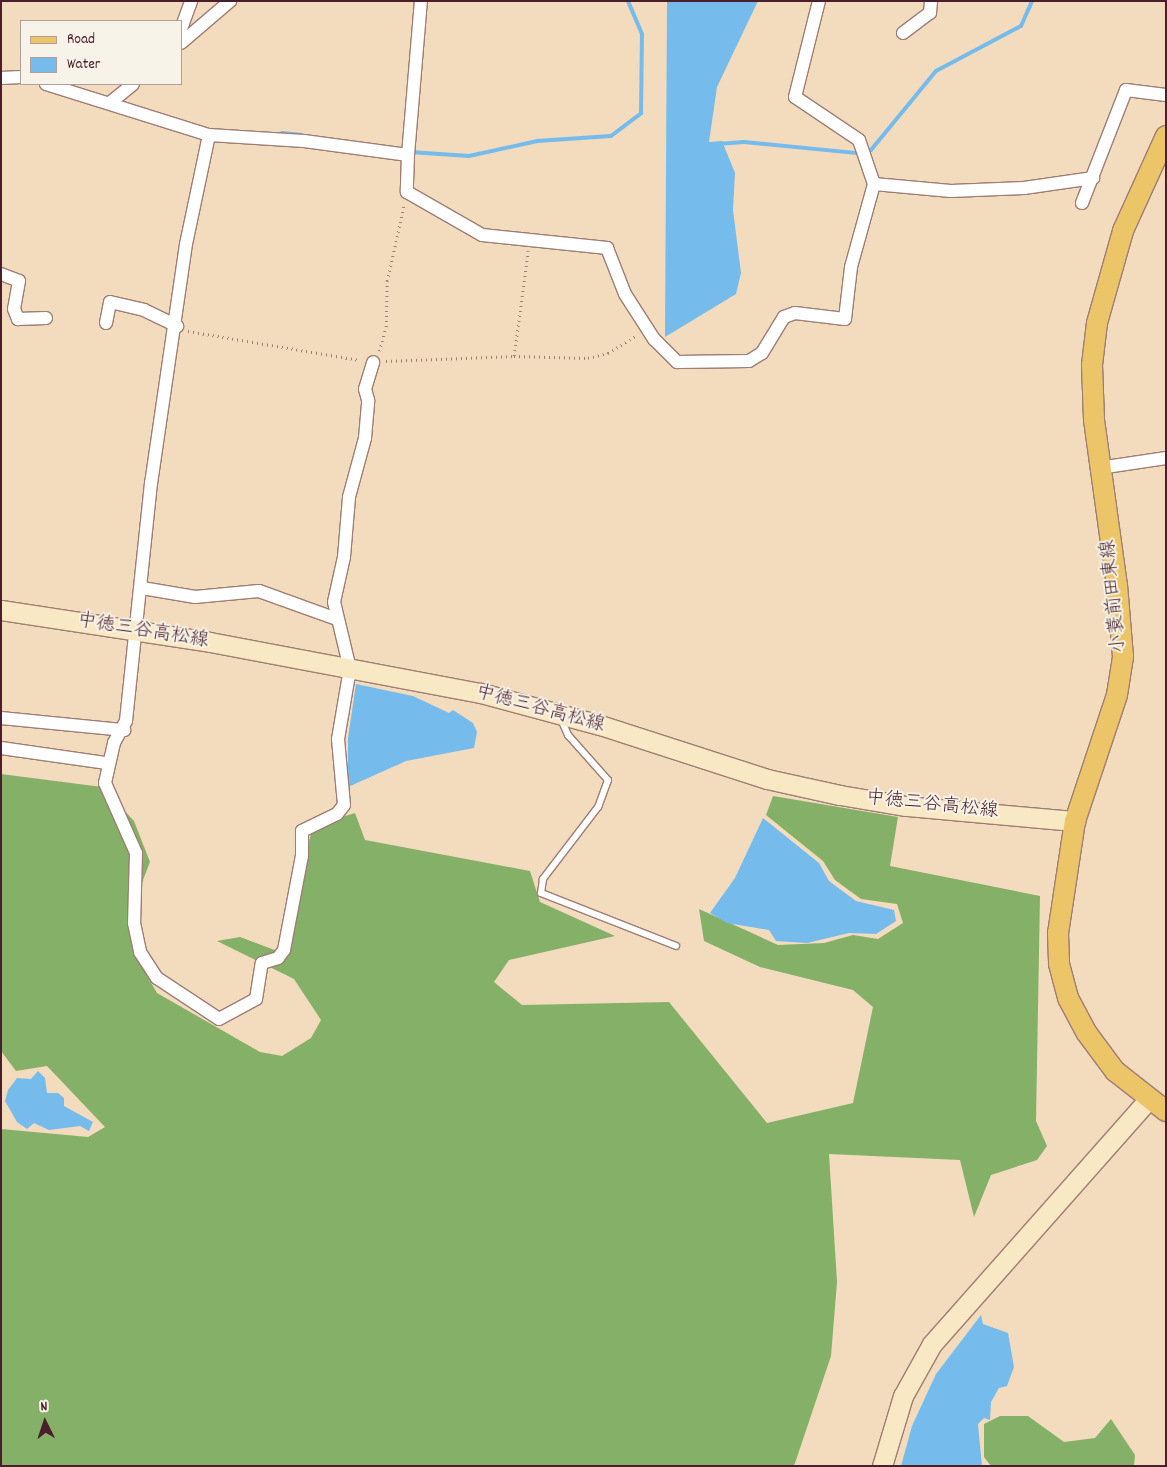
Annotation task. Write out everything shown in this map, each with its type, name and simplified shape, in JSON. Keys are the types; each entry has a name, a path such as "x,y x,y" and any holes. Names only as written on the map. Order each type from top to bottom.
{"main road":[{"name":"小蓑前田東線","path":"1166,136 1124,231 1097,323 1092,365 1099,468 1117,585 1122,657 1117,695 1075,821 1060,901 1059,964 1068,998 1086,1032 1115,1071 1166,1111"},
{"name":"中徳三谷高松線","path":"1,610 137,630 350,669 558,713 767,779 840,795 906,806 1075,821"},
{"path":"882,1466 903,1396 932,1344 1149,1099"}],"street":[{"path":"182,26 191,1"},
{"path":"182,42 230,1"},
{"path":"421,1 408,155 407,192 482,235 607,248 625,294 649,330 677,362 750,360 762,353 784,317 795,313 845,319 851,267 874,184 859,140 795,97 819,1"},
{"path":"903,33 930,13 931,1"},
{"path":"1,78 20,77"},
{"path":"50,85 111,102 209,135 304,141 408,155"},
{"path":"111,102 132,85"},
{"path":"1082,202 1126,90 1166,95"},
{"path":"209,135 186,244 177,328 151,483 142,588 124,730 107,763 105,783 111,806 136,853 134,923 140,952 157,978 219,1019 256,999 262,963 278,958 284,950 302,856 302,832 337,814 344,805 338,739 350,669 334,618 350,497 365,438 368,400 365,389 374,362"},
{"path":"874,184 952,190 1024,188 1093,178"},
{"path":"1,274 19,281 14,309 18,319 46,318"},
{"path":"106,322 110,302 144,310 177,328"},
{"path":"1099,468 1166,458"},
{"path":"142,588 195,597 259,591 334,618"},
{"path":"1,718 124,730"},
{"path":"1,748 107,763"}],"lane":[{"path":"558,713 568,735 608,780 598,807 543,879 541,893 676,946"}],"path":[{"path":"374,362 386,328 386,281 407,192"},
{"path":"514,356 530,240"},
{"path":"177,328 374,362 514,356 588,358 608,353 649,330"}],"green space":[{"path":"1,774 102,787 134,821 150,862 136,898 134,953 157,993 260,1052 282,1056 311,1038 321,1020 294,979 217,941 240,937 280,952 313,826 355,813 365,840 530,871 540,902 615,936 509,960 494,982 522,1005 669,1002 767,1123 853,1103 873,1007 853,990 760,967 704,941 699,909 778,945 824,943 853,935 878,939 903,923 897,904 861,899 835,880 823,861 766,815 773,796 898,817 890,866 1040,896 1036,1121 1047,1146 1037,1160 991,1175 974,1217 960,1160 829,1154 837,1282 831,1356 794,1466 1,1466 1,1129 88,1137 105,1127 47,1066 16,1071 1,1051"},
{"path":"1000,1416 1028,1416 1064,1442 1095,1438 1111,1419 1135,1455 1134,1466 991,1466 984,1457 984,1424"}],"water":[{"path":"667,1 758,1 717,87 709,142 722,141 735,173 733,210 741,273 736,294 665,337"},
{"path":"356,684 413,696 449,713 453,710 473,723 477,732 474,748 406,761 348,787 348,738"},
{"path":"763,818 819,863 829,881 856,901 894,910 896,921 876,934 849,933 807,943 776,941 769,930 727,923 710,913 735,878"},
{"path":"38,1071 45,1078 47,1093 58,1093 64,1098 64,1106 93,1122 89,1131 80,1126 49,1130 34,1123 27,1129 17,1122 5,1101 8,1090 17,1078 31,1079"},
{"path":"981,1315 983,1324 1008,1333 1014,1367 1007,1386 999,1388 991,1402 990,1420 984,1418 978,1424 982,1466 901,1466 912,1426 936,1374"}],"waterway":[{"path":"410,152 469,156 537,141 611,136 641,113 642,34 628,1"},
{"path":"717,144 744,142 857,153 871,150 936,71 1021,26 1032,1"},
{"path":"282,133 302,135"}]}
